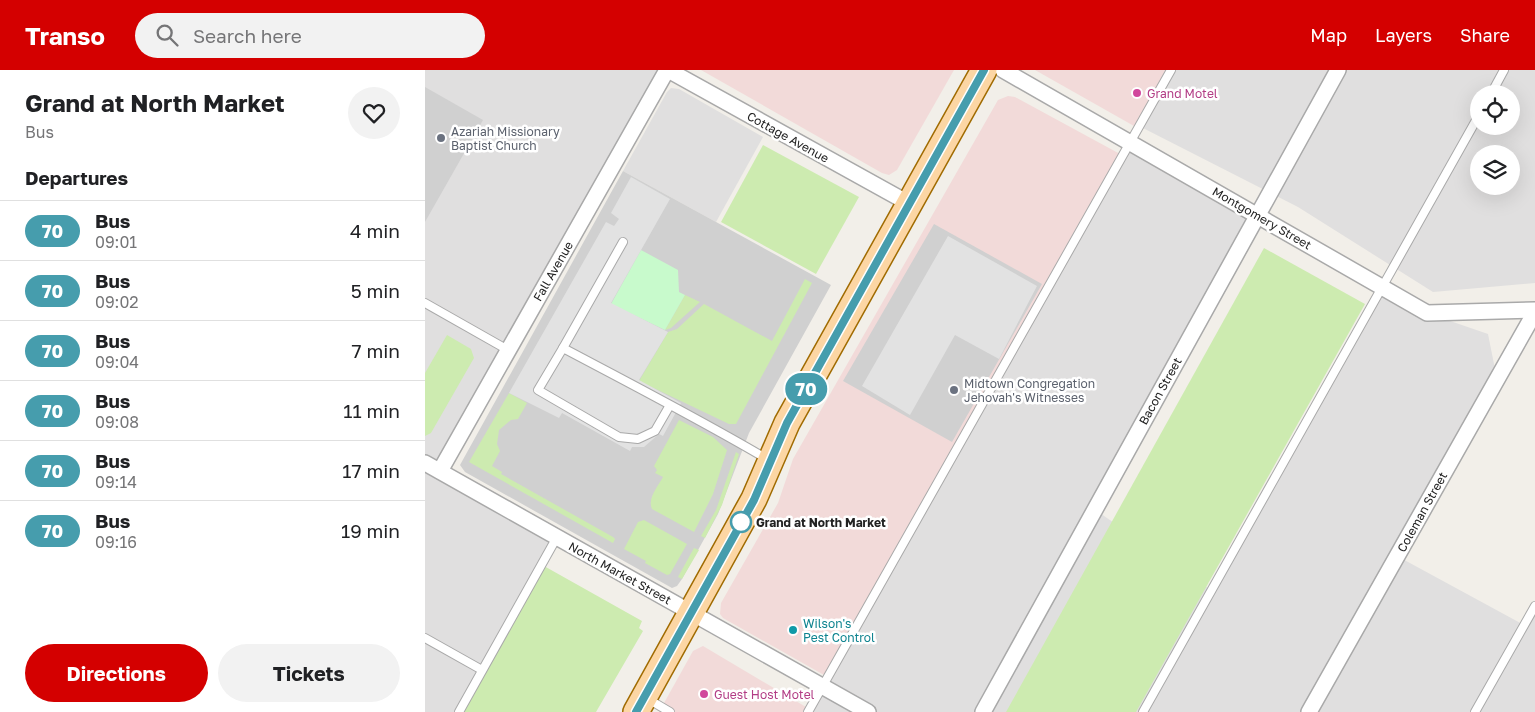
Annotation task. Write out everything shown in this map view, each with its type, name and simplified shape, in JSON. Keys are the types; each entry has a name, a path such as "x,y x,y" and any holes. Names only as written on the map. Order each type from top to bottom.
{"main road":[{"path":"640,704 754,500 787,423 984,70"}],"street":[{"name":"Cottage Avenue","path":"667,70 910,204"},
{"name":"Fall Avenue","path":"440,471 667,70"},
{"name":"Montgomery Street","path":"1003,70 1427,313 1535,311"},
{"name":"Bacon Street","path":"983,712 1257,214 1339,70"},
{"name":"Coleman Street","path":"1309,712 1535,311"},
{"name":"North Market Street","path":"425,463 868,712"}],"lane":[{"path":"808,712 1171,70"},
{"path":"1496,85 1504,70"},
{"path":"1143,712 1470,131"},
{"path":"623,242 538,390 619,437 638,439 655,431 671,405"},
{"path":"425,303 508,350"},
{"path":"563,348 771,460"},
{"path":"459,712 557,537"},
{"path":"1475,712 1535,606"},
{"path":"425,638 482,670"},
{"path":"640,704 670,712"}],"shaded area":[{"path":"425,70 667,70 440,471 557,537 459,712 425,712"},
{"path":"701,70 954,70 897,170 889,175 882,173"},
{"path":"1035,70 1166,70 1134,126"},
{"path":"1171,70 1535,70 1535,283 1433,292 1298,207 1139,126"},
{"path":"425,87 483,120 425,222"},
{"path":"671,88 679,89 763,137 716,222 623,171"},
{"path":"1008,96 1015,97 1120,154 824,675 723,618 720,614 721,603 778,503 793,459 998,100"},
{"path":"1130,142 1257,214 1094,509 1211,590 1381,287 1427,313 1488,334 1497,379 1397,556 1524,625 1535,606 1535,712 808,712"},
{"path":"623,171 831,285 749,433 718,514 682,579 677,586 672,588 465,472 460,465"},
{"path":"631,177 670,199 611,303 668,332 639,380 681,403 663,436 659,434 644,447 632,447 630,451 562,413 559,418 509,393 606,222 614,226 619,219 611,213"},
{"path":"934,224 1042,284 952,442 843,381"},
{"path":"948,236 1037,286 999,359 955,335 910,415 862,386"},
{"path":"703,646 806,707 803,712 659,712 693,651"}],"green space":[{"path":"763,145 859,197 816,274 721,222"},
{"path":"1264,248 1365,304 1136,712 1006,712"},
{"path":"641,250 678,270 679,292 685,295 665,330 611,304"},
{"path":"805,279 812,283 736,424 729,424 639,381 668,332 677,329 704,304 772,341"},
{"path":"685,295 700,302 671,328 665,330"},
{"path":"447,335 471,349 474,358 431,433 425,436 425,373"},
{"path":"509,393 527,403 518,419 511,420 499,430 497,444 500,451 492,466 502,472 501,474 613,537 615,539 613,543 469,462"},
{"path":"679,420 713,437 727,450 713,494 694,532 652,509 651,505 654,493 663,477 655,473 657,470 654,466"},
{"path":"736,452 739,454 722,505 705,538 701,536 716,510"},
{"path":"644,520 687,544 670,574 667,575 624,549 638,522"},
{"path":"694,548 699,550 682,579 678,577"},
{"path":"544,566 642,621 639,628 643,631 596,712 464,712"}],"bus line":[{"name":"70","path":"636,712 754,500 787,423 984,70"}],"place":[{"name":"Grand Motel","path":"1137,93"},
{"name":"Azariah Missionary Baptist Church","path":"441,138"},
{"name":"Midtown Congregation Jehovah's Witnesses","path":"954,390"},
{"name":"Grand at North Market","path":"741,522"},
{"name":"Wilson's Pest Control","path":"793,630"},
{"name":"Guest Host Motel","path":"704,694"}]}
